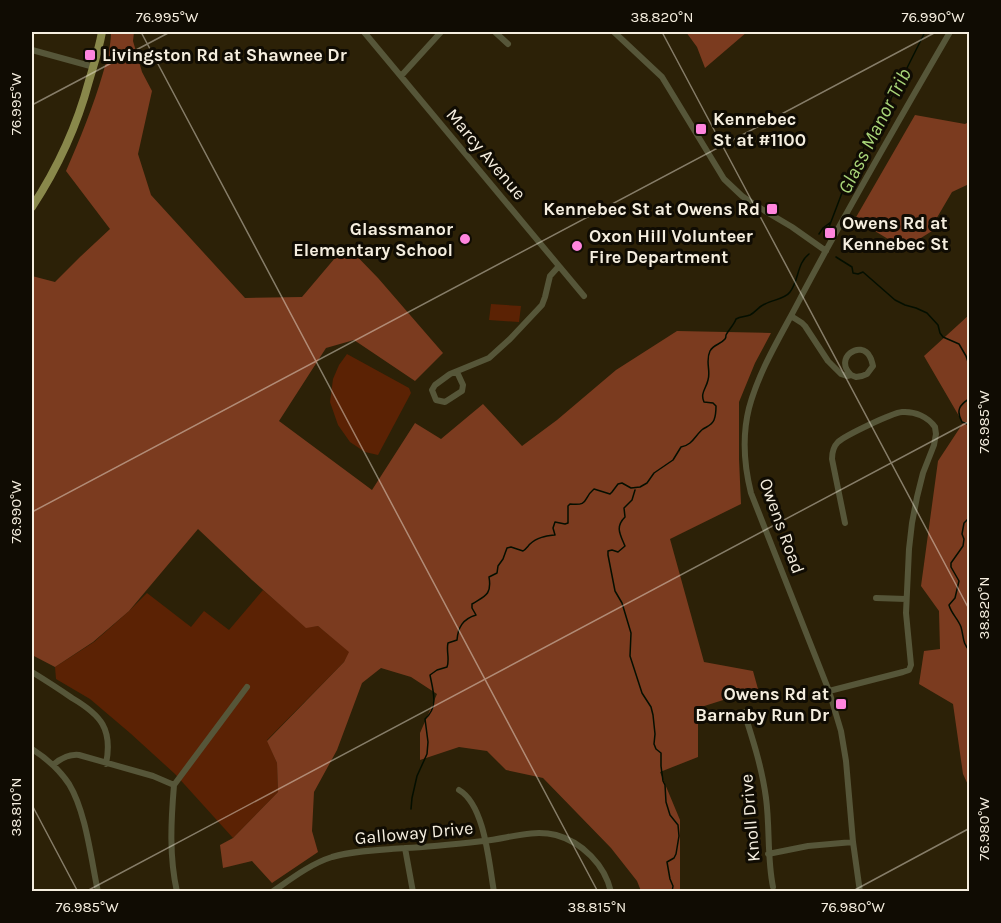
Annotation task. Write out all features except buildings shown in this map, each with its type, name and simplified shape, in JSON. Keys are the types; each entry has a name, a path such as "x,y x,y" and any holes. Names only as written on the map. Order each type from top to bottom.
{"main road":[{"path":"32,207 67,143 87,94 102,32"}],"street":[{"name":"Marcy Avenue","path":"364,32 584,296"},
{"path":"401,76 441,32"},
{"path":"495,32 508,44"},
{"path":"615,32 662,77 724,179 742,196 826,250"},
{"name":"Owens Road","path":"860,891 841,731 829,691 751,494 746,471 746,423 754,392 767,361 826,250 950,32"},
{"path":"32,50 94,67"},
{"path":"457,372 463,385 462,391 445,402 436,400 432,390 435,385 450,374 491,356 542,305 550,276 559,266"},
{"path":"791,316 806,326 828,361 836,371 844,375 856,377 869,372 873,366 866,352 852,351 848,355 845,365 851,375"},
{"path":"829,691 903,672 909,670 911,665 906,599 912,524 921,481 935,439 935,427 927,418 899,412 840,441 833,450 832,459 845,523"},
{"path":"876,598 906,599"},
{"path":"32,672 87,707 99,718 108,741 109,752 106,764"},
{"path":"177,891 171,844 174,785 247,687"},
{"name":"Knoll Drive","path":"744,712 763,778 769,871 773,887"},
{"path":"32,749 53,765 68,782 76,799 98,891"},
{"path":"53,765 61,758 74,755 153,776 174,785"},
{"path":"459,790 477,810 494,891"},
{"name":"Galloway Drive","path":"272,891 306,869 330,858 357,852 485,841 532,833 566,839 582,848 603,870 611,891"},
{"path":"768,854 808,846 853,842"},
{"path":"405,848 413,891"}],"shaded area":[{"path":"111,32 134,32 133,41 142,72 152,91 138,154 151,195 245,298 302,297 346,245 443,353 415,381 354,340 326,348 279,421 372,490 415,423 441,439 483,404 522,446 616,370 677,331 771,333 755,363 739,402 741,504 670,539 704,662 753,671 758,689 698,708 698,757 660,772 680,820 680,891 641,891 637,881 611,848 543,778 506,770 487,751 459,747 420,760 420,733 437,694 411,677 381,668 362,683 337,750 314,792 312,831 318,852 272,883 252,861 223,868 220,845 233,838 278,792 277,763 267,741 344,662 349,652 318,626 306,628 198,529 129,611 93,642 55,667 32,655 32,276 55,282 110,229 66,171 99,86 109,53"},
{"path":"686,32 747,32 705,68 697,47"},
{"path":"915,115 965,124 969,122 969,184 952,192 935,221 940,226 913,243 893,242 855,219"},
{"path":"491,304 521,306 519,322 489,320"},
{"path":"969,315 969,787 963,774 953,704 919,684 924,651 940,649 939,611 921,586 938,461 963,423 924,356"},
{"path":"347,354 409,388 411,393 378,455 365,452 350,442 338,425 330,402 333,379"},
{"path":"263,590 306,627 318,626 350,652 344,662 267,740 277,763 278,792 233,838 175,774 130,733 90,699 56,679 55,667 94,642 147,593 191,627 204,611 229,630"}],"waterway":[{"name":"Glass Manor Trib","path":"826,235 848,177 925,32"},
{"path":"819,234 831,222"},
{"path":"411,809 417,776 427,754 425,719 434,704 430,675 447,667 448,643 457,640 462,624 476,615 472,604 484,597 488,591 489,577 497,573 507,548 523,551 536,540 555,535 553,528 555,522 568,523 568,506 583,503 594,489 610,494 618,484 622,483 631,488 647,483 654,473 673,460 681,447 694,440 700,431 711,424 715,418 716,406 713,403 704,402 703,396 709,377 710,351 725,339 736,319 750,315 763,305 788,294 802,262 809,254"},
{"path":"836,257 852,267 853,273 863,272 895,300 927,313 938,325 943,337 959,344 970,368"},
{"path":"970,380 969,399 959,411 962,422 970,425"},
{"path":"635,490 632,500 624,508 625,517 619,527 625,546 618,552 608,551 608,555 615,591 622,603 631,633 630,656 642,693 653,715 654,744 661,753 666,802 670,815 678,825 676,854 667,862 673,886 672,892"},
{"path":"970,517 964,523 963,546 951,563 959,581 955,598 949,605 960,624 964,643 970,651"}],"place":[{"name":"Livingston Rd at Shawnee Dr","path":"90,55"},
{"name":"Kennebec St at #1100","path":"701,129"},
{"name":"Kennebec St at Owens Rd","path":"772,209"},
{"name":"Owens Rd at Kennebec St","path":"830,233"},
{"name":"Glassmanor Elementary School","path":"465,239"},
{"name":"Oxon Hill Volunteer Fire Department","path":"577,246"},
{"name":"Owens Rd at Barnaby Run Dr","path":"841,704"}]}
